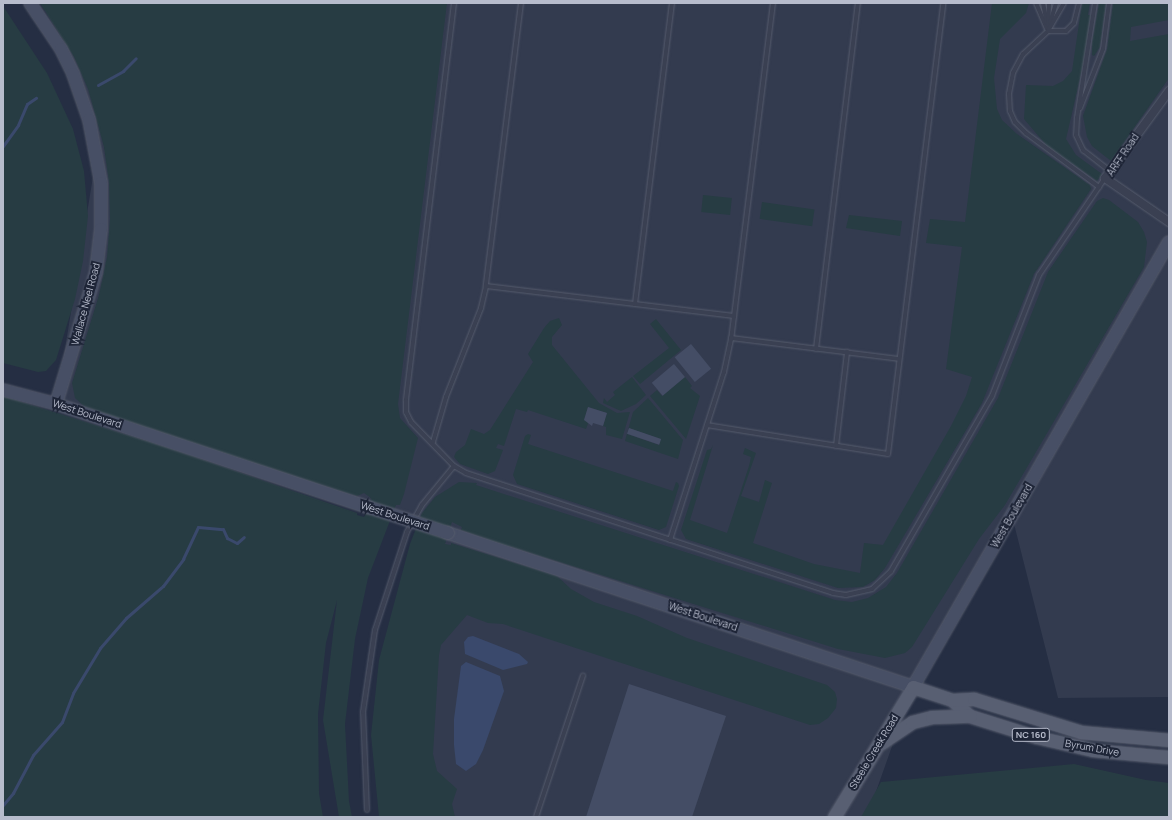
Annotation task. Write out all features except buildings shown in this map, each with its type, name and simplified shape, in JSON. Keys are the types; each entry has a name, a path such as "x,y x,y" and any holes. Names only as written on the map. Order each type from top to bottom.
{"main road":[{"name":"Byrum Drive","path":"913,688 952,700 974,699 1081,732 1169,740"},
{"name":"Steele Creek Road","path":"834,817 913,688"},
{"name":"Byrum Drive","path":"952,700 970,716 1093,750 1169,757"},
{"path":"878,745 912,722 943,716 970,716"}],"street":[{"name":"Wallace Neel Road","path":"30,3 61,49 73,74 89,120 101,183 101,229 96,272 56,404"},
{"name":"ARFF Road","path":"1169,91 1108,174 1169,222"},
{"name":"West Boulevard","path":"3,390 56,404 913,688 1169,242"}],"lane":[{"path":"454,3 406,402 406,412 411,422 433,442 454,466 466,473 833,593 846,595 860,594 882,582 992,396 1043,269 1108,174 1083,150 1076,135 1077,118 1095,3"},
{"path":"433,442 446,398 481,308 486,286 521,3"},
{"path":"635,304 672,3"},
{"path":"670,540 724,372 732,338 772,3"},
{"path":"816,348 858,3"},
{"path":"707,425 888,454 943,3"},
{"path":"1036,3 1048,31"},
{"path":"1043,3 1048,31"},
{"path":"1048,31 1049,3"},
{"path":"1048,31 1056,3"},
{"path":"1064,3 1048,31 1023,54 1014,73 1009,94 1010,111 1015,122 1026,133 1099,187"},
{"path":"1048,31 1066,31 1074,23 1079,3"},
{"path":"1077,118 1104,49 1109,3"},
{"path":"486,286 734,316"},
{"path":"732,338 900,359"},
{"path":"836,446 847,352"},
{"path":"367,810 362,712 375,630 407,532 422,505 454,466"},
{"path":"536,817 583,676"}],"shaded area":[{"path":"40,3 447,3 398,404 400,418 418,438 404,494 400,505 396,505 368,578 355,639 345,724 349,801 352,817 339,817 323,720 337,600 326,643 318,714 319,793 323,817 3,817 3,396 166,447 357,513 357,515 364,517 371,498 364,493 357,496 86,408 75,398 72,383 99,295 107,257 110,219 109,183 104,147 88,89 74,57"},
{"path":"53,3 1169,3 1169,697 1058,698 1012,516 913,687 867,817 426,817 443,535 56,404 97,152"},
{"path":"992,3 1029,3 1026,13 1000,39 994,78 997,109 1002,120 1017,134 1090,185 1091,189 1034,274 982,403 885,568 875,580 863,587 838,588 686,539 681,530 707,450 711,449 713,445 690,520 727,533 751,457 743,454 745,448 756,453 741,496 759,502 765,480 772,483 753,543 814,564 860,573 864,543 883,545 951,426 966,396 972,377 946,369 962,247 926,243 930,219 965,222"},
{"path":"1082,3 1090,3 1088,15 1091,15 1087,48 1066,139 1076,155 1102,174 1097,181 1047,146 1024,119 1026,85 1053,86 1063,81 1072,71"},
{"path":"1099,3 1106,3 1100,47 1094,56 1092,55 1092,42"},
{"path":"1113,3 1169,3 1169,20 1131,27 1130,41 1169,34 1169,78 1111,161 1092,146 1087,137 1083,116 1107,49"},
{"path":"3,6 47,73 73,129 84,171 88,216 83,261 75,299 56,360 46,371 38,372 3,363"},
{"path":"703,195 732,198 730,215 701,212"},
{"path":"1103,198 1109,200 1138,222 1144,232 1147,242 1144,267 1005,505 979,539 912,647 905,653 885,658 838,649 495,542 461,530 462,527 452,522 445,544 451,545 451,543 557,576 571,589 594,602 637,616 687,638 827,685 835,692 837,699 836,708 828,718 819,724 810,725 503,624 488,623 467,615 441,645 439,655 433,754 437,771 457,789 452,804 455,817 379,817 371,735 379,660 410,544 422,513 435,497 459,482 477,483 476,485 835,600 852,602 868,598 886,587 897,573 998,398 1048,272 1097,201"},
{"path":"762,202 814,209 812,226 760,219"},
{"path":"849,215 902,221 900,236 846,228"},
{"path":"559,318 562,325 552,337 552,345 599,403 617,413 630,412 622,439 606,435 606,427 603,426 607,413 588,407 584,420 589,421 586,429 528,410 527,412 516,409 504,446 498,444 496,448 503,450 495,471 488,474 460,464 454,457 456,452 465,445 471,429 484,434 490,430 533,362 528,354 544,328 550,321"},
{"path":"656,319 681,350 640,384 633,376 669,348 650,324"},
{"path":"632,377 646,395 636,404 621,411 603,403 604,398 607,402 615,395 613,392"},
{"path":"685,377 692,386 690,388 700,396 686,439 650,396 657,390 662,396"},
{"path":"648,398 683,440 678,459 625,441 633,412","holes":["629,428 660,439 659,445 627,434"]},
{"path":"528,434 531,435 528,444 673,491 676,482 678,483 679,486 666,527 659,530 517,484 513,475 525,436"},
{"path":"1074,764 1146,780 1169,783 1169,817 861,817 881,782"}],"water":[{"path":"473,636 519,654 528,662 527,664 503,670 465,654 464,642 468,637"},
{"path":"466,662 500,676 504,691 483,750 476,764 466,771 456,764 454,719 461,666"}],"waterway":[{"path":"98,85 123,71 136,58"},
{"path":"3,146 18,125 27,104 36,98"},
{"path":"3,805 13,793 33,755 62,722 73,693 100,648 126,618 163,586 183,559 198,527 223,529 227,538 237,543 244,537"}]}
